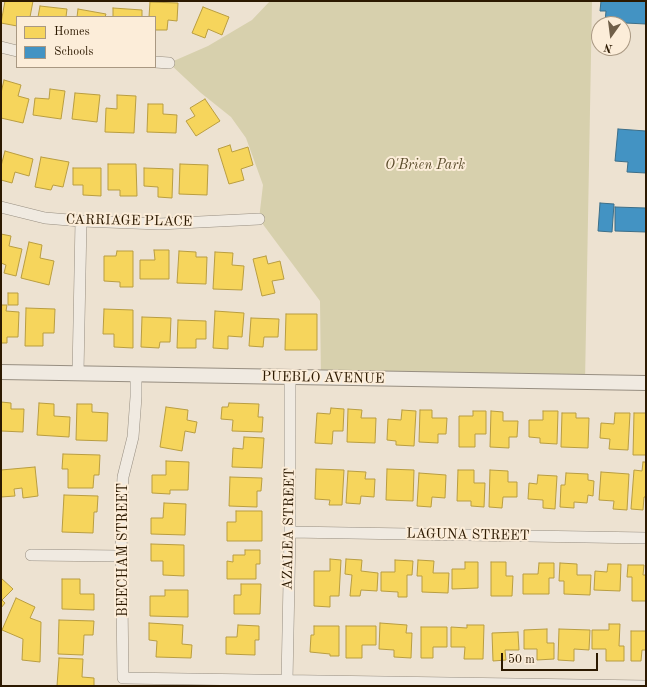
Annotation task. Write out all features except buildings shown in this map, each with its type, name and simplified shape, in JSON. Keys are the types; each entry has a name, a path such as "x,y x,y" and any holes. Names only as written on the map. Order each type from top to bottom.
{"street":[{"path":"1,47 16,51"},
{"path":"156,62 169,63"},
{"name":"CARRIAGE PLACE","path":"1,207 45,218 81,221 159,224 259,220"},
{"path":"78,373 81,221"},
{"name":"PUEBLO AVENUE","path":"1,372 646,383"},
{"name":"BEECHAM STREET","path":"130,681 121,556 123,477 132,437 136,397 136,375"},
{"name":"AZALEA STREET","path":"287,681 290,532 290,378"},
{"name":"LAGUNA STREET","path":"290,532 646,538"},
{"path":"31,554 121,556"},
{"path":"130,681 287,681 646,686"}],"green space":[{"name":"O'Brien Park","path":"270,1 592,1 585,382 321,379 320,301 259,219 263,185 246,138 231,117 201,93 169,63 208,46 252,20"}]}
